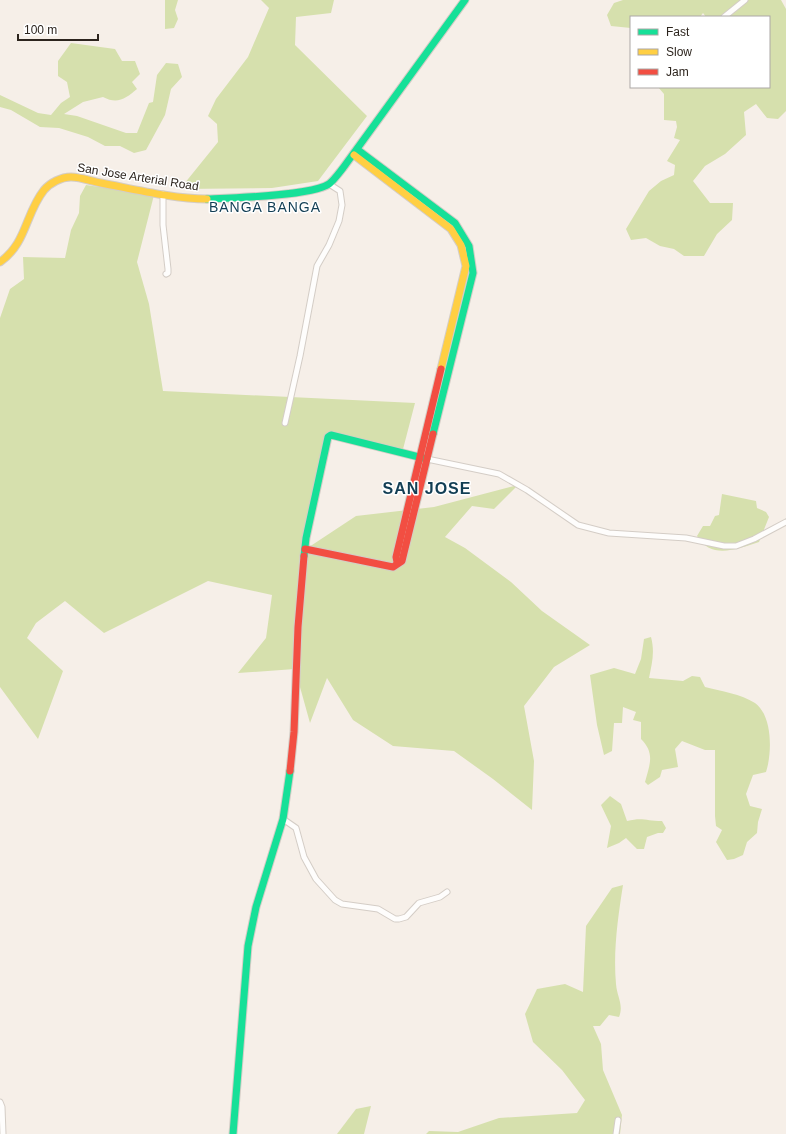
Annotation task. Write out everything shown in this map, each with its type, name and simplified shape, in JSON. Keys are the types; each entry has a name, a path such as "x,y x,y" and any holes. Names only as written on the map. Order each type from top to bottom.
{"street":[{"name":"San Jose Arterial Road","path":"0,262 11,256 32,211 46,189 53,181 62,177 70,177 163,194 204,198 249,197 316,190 329,184 356,153 465,0"},
{"path":"725,16 745,0"},
{"path":"306,549 393,567 396,566 396,557 423,458 466,266 465,255 451,228 356,153"},
{"path":"285,423 300,356 317,266 329,245 339,221 342,205 340,191 329,184"},
{"path":"163,194 163,225 168,269 168,273 166,274"},
{"path":"233,1134 248,946 256,907 283,819 294,732 295,669 308,531 328,437 331,435 423,458 499,474 527,490 578,525 609,533 686,538 724,546 736,546 754,539 786,522"},
{"path":"283,819 296,828 304,857 316,879 335,900 342,904 378,909 395,919 399,919 406,917 419,903 440,897 447,892"},
{"path":"0,1102 2,1107 3,1134"},
{"path":"616,1134 618,1120"}],"green space":[{"path":"165,0 178,0 175,10 178,19 174,28 165,29"},
{"path":"261,0 334,0 331,13 296,17 295,45 367,116 318,181 272,188 180,189 218,142 217,124 208,116 216,99 248,57 269,8"},
{"path":"623,0 781,0 786,9 786,111 778,119 767,118 756,104 744,112 746,135 725,154 705,166 693,181 710,203 733,203 732,220 717,234 704,256 684,256 674,249 660,246 646,238 631,240 626,229 649,191 661,181 674,175 675,165 667,161 680,140 674,138 677,127 676,121 664,120 664,94 659,88 770,88 770,16 705,16 703,13 701,16 630,16 630,28 611,26 607,15 614,3"},
{"path":"71,43 115,49 122,61 135,61 140,74 132,82 137,89 129,95 117,100 103,97 83,102 64,114 77,116 126,133 137,133 149,103 153,102 157,75 166,63 178,64 182,77 171,89 165,115 146,150 134,153 120,146 105,146 88,137 59,128 40,127 11,110 0,107 0,95 38,113 51,115 61,103 70,97 67,82 58,76 58,61"},
{"path":"86,185 154,195 137,262 149,304 163,391 415,403 402,453 331,435 306,549 356,516 434,507 518,485 494,509 472,506 445,537 465,548 511,582 542,611 590,645 554,667 524,706 534,761 532,810 454,751 393,746 353,720 327,678 310,723 295,669 238,673 266,638 272,595 208,581 104,633 65,601 36,623 27,638 63,671 38,739 0,687 0,318 10,289 24,279 23,257 65,258 71,230 79,213 80,196"},
{"path":"722,494 756,501 757,508 766,512 769,517 759,542 725,551 710,548 697,536 703,526 710,526 715,516 719,515"},
{"path":"651,637 653,653 649,678 683,681 692,676 700,677 705,687 737,695 755,703 761,709 765,717 770,736 768,764 766,772 753,775 746,794 750,806 762,809 758,822 757,833 747,842 743,855 734,859 727,860 716,842 722,830 716,826 715,816 715,750 705,750 682,741 675,749 678,767 662,770 660,777 648,785 645,782 650,764 650,754 641,739 641,722 633,720 636,712 623,707 622,723 614,723 612,751 604,755 597,725 590,675 614,668 635,674 641,659 644,639"},
{"path":"610,796 621,804 627,821 641,819 662,821 666,828 663,833 658,833 647,837 644,849 637,849 626,838 607,848 611,826 601,805"},
{"path":"623,885 615,959 616,984 621,1009 619,1017 609,1015 600,1026 593,1026 601,1044 603,1070 622,1115 620,1134 426,1134 429,1131 458,1132 499,1118 577,1113 585,1100 562,1070 533,1042 525,1014 537,989 565,984 583,992 586,926 612,888"},
{"path":"371,1106 364,1134 337,1134 356,1109"}],"traffic: fast":[{"path":"207,199 289,194 320,188 329,184 343,168 465,0"},
{"path":"358,150 455,223 469,246 473,273 433,434"},
{"path":"304,556 306,538 328,437 331,435 427,459"},
{"path":"233,1134 248,946 256,907 283,819 290,771"}],"traffic: slow":[{"path":"354,155 451,229 461,245 466,266 441,369"},
{"path":"0,262 16,246 38,199 46,187 63,178 78,178 154,193 194,199 207,199"}],"traffic: jam":[{"path":"397,562 396,557 441,369"},
{"path":"305,549 393,567 402,561 433,434"},
{"path":"290,771 294,732 298,627 304,556"}],"district":[{"name":"BANGA BANGA","path":"265,207"},
{"name":"SAN JOSE","path":"427,488"}]}
